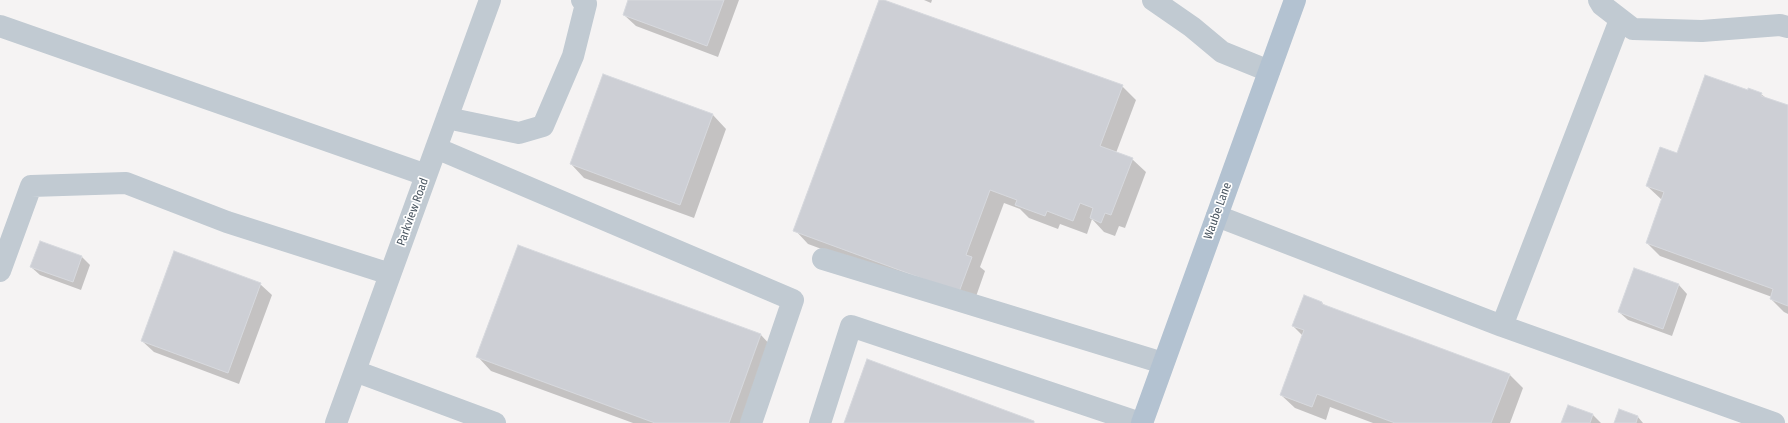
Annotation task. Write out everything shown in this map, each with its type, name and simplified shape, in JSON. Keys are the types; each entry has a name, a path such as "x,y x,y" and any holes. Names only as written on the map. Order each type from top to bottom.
{"main road":[{"name":"Waube Lane","path":"1141,423 1295,0"}],"street":[{"name":"Parkview Road","path":"336,423 490,0"},
{"path":"447,118 519,133 543,126 572,56 586,4 582,0"},
{"path":"1153,0 1192,27 1222,52 1269,71"},
{"path":"1599,0 1602,6 1633,29 1702,31 1780,25 1788,27"},
{"path":"1502,326 1620,20"},
{"path":"0,26 426,175"},
{"path":"436,148 793,300 751,423"},
{"path":"0,271 31,186 126,183 227,222 390,274"},
{"path":"1217,216 1502,326 1774,423"},
{"path":"823,259 1163,363"},
{"path":"820,423 851,326 1141,423"},
{"path":"355,371 495,423"}],"building":[{"path":"628,0 724,0 707,46 623,15"},
{"path":"879,0 884,0 1123,85 1100,146 1133,158 1111,215 1105,213 1101,223 1090,218 1093,208 1080,203 1073,221 1047,211 1045,216 1015,205 1017,200 990,190 966,255 972,257 959,292 793,231"},
{"path":"603,74 713,114 680,205 570,164"},
{"path":"1705,75 1748,90 1748,88 1762,93 1761,96 1788,105 1788,306 1770,299 1773,289 1646,243 1664,192 1646,186 1660,147 1677,153"},
{"path":"40,241 82,256 73,282 30,267"},
{"path":"518,245 761,334 729,423 655,423 476,357"},
{"path":"174,251 261,283 228,373 141,341"},
{"path":"1634,268 1679,284 1663,329 1618,312"},
{"path":"1304,295 1322,302 1322,304 1510,374 1491,423 1395,423 1317,394 1312,407 1280,395 1304,330 1292,326"},
{"path":"867,359 1034,421 1034,423 844,423"},
{"path":"1568,405 1593,414 1590,423 1561,423"},
{"path":"1619,409 1638,416 1636,423 1614,423"}]}
